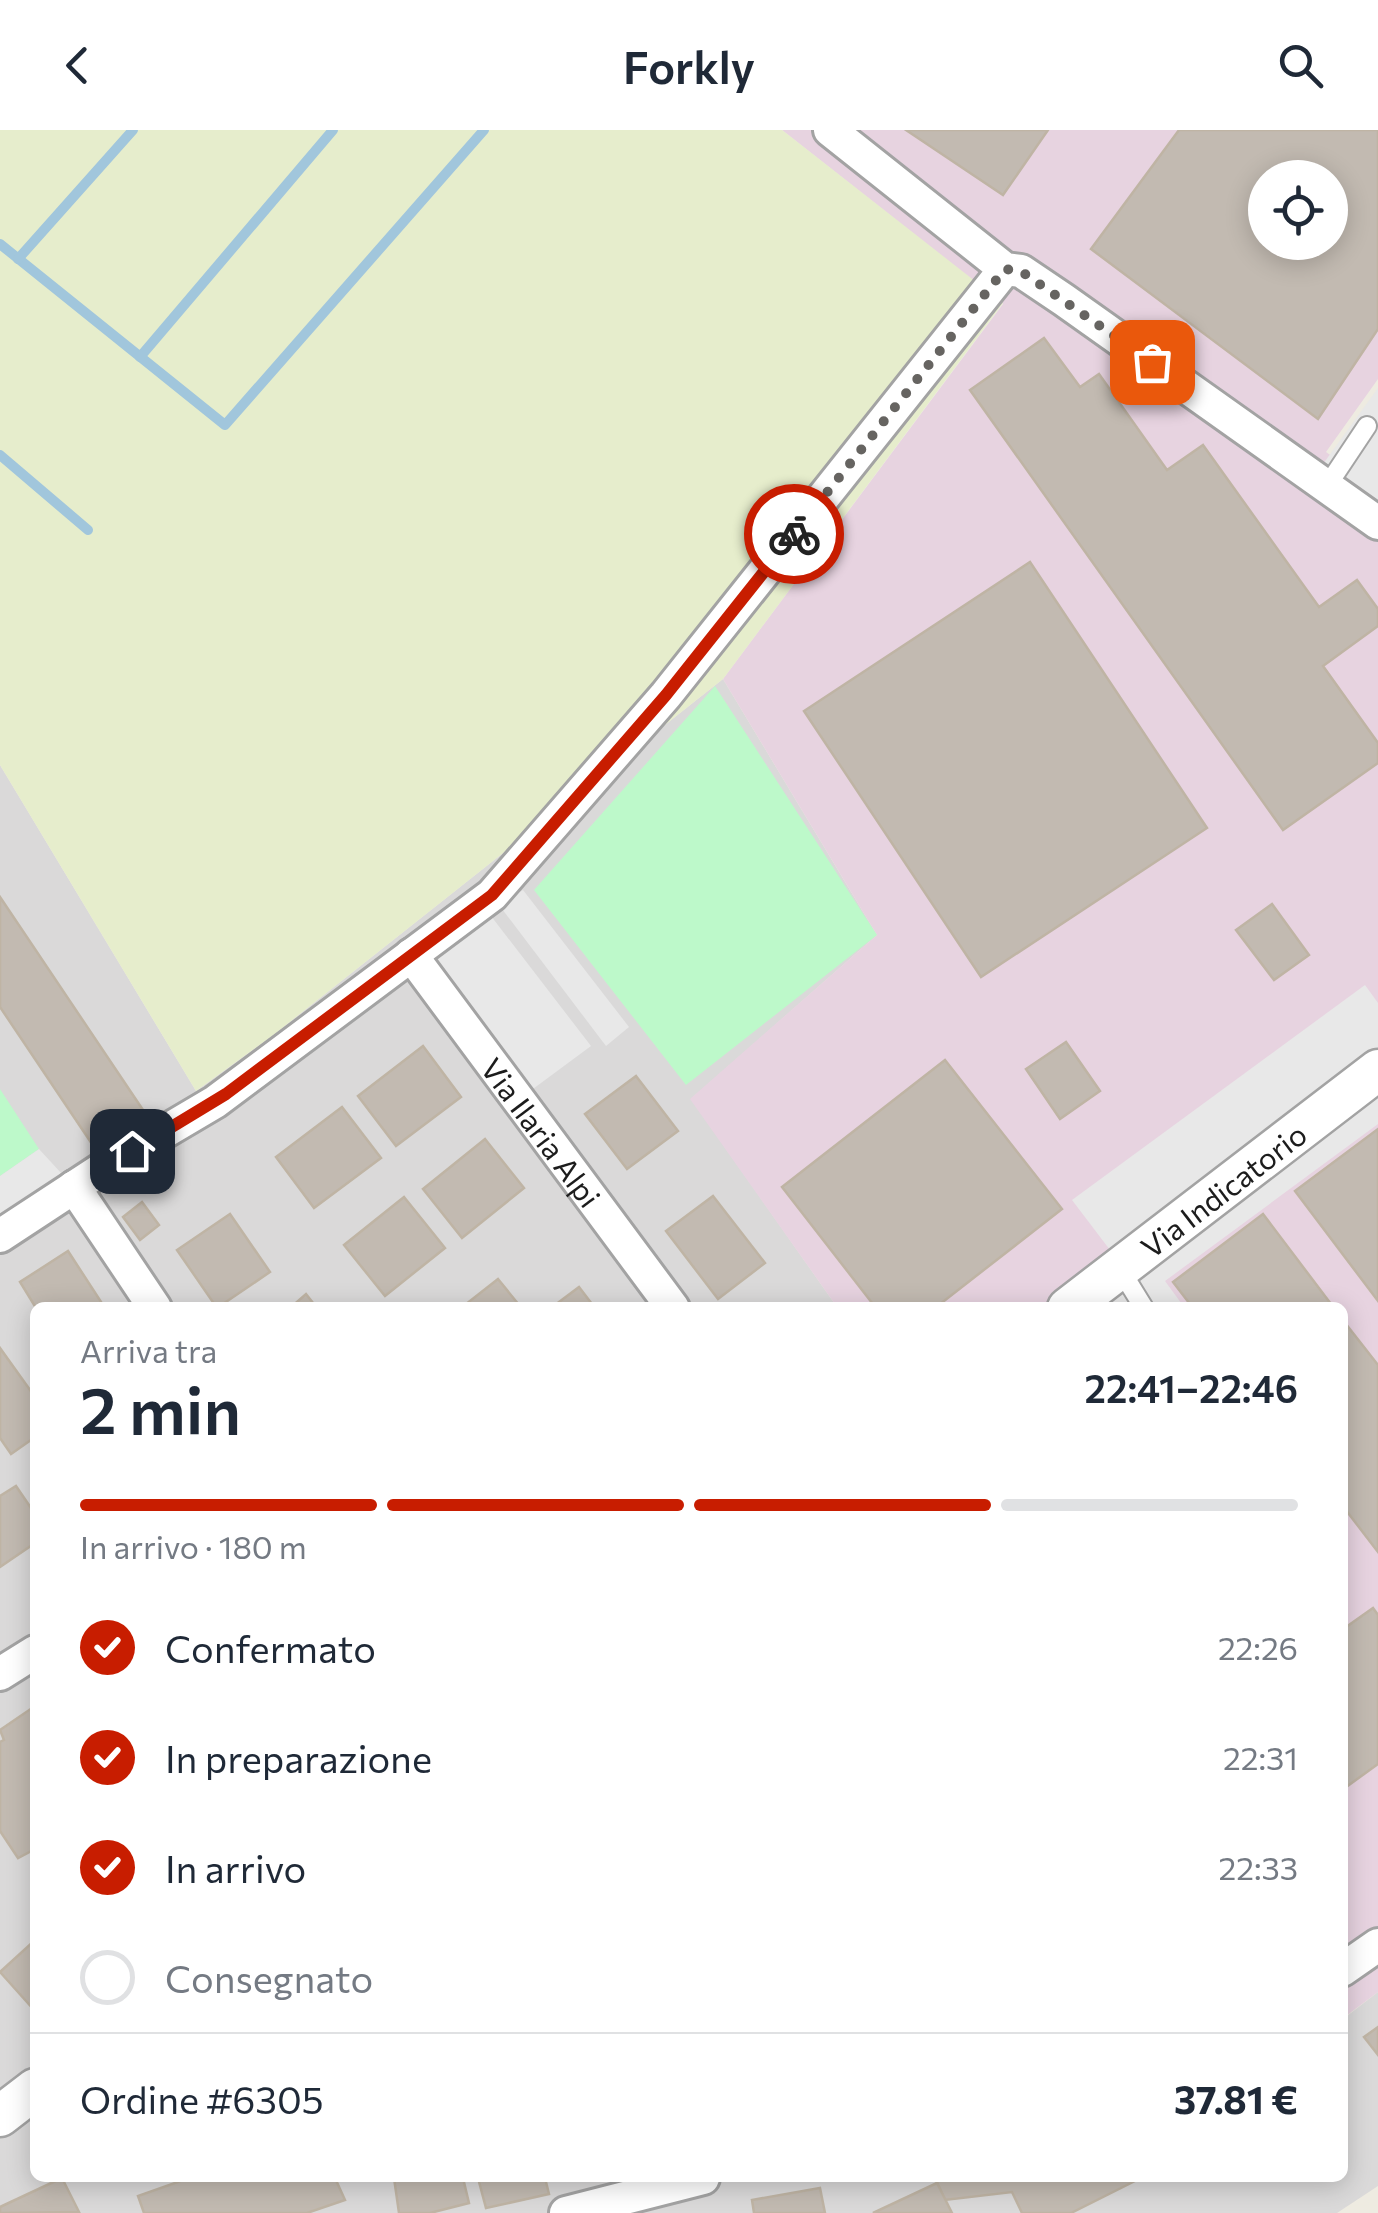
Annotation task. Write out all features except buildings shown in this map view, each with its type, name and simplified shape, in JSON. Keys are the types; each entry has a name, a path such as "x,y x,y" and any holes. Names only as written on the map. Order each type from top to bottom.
{"street":[{"path":"830,130 1005,269 1022,272 1378,523"},
{"path":"0,1236 215,1102 492,895 666,695 1005,269"},
{"name":"Via Ilaria Alpi","path":"411,955 669,1302"},
{"name":"Via Indicatorio","path":"1076,1302 1378,1070"},
{"path":"74,1187 151,1302"},
{"path":"0,1674 30,1655"},
{"path":"1348,1966 1378,1945"},
{"path":"0,2116 30,2093"},
{"path":"566,2213 687,2182"}],"lane":[{"path":"1327,486 1366,426"},
{"path":"1120,1268 1140,1302"}],"shaded area":[{"path":"782,130 1378,130 1378,379 1326,452 1378,489 1378,1992 1348,2014 1348,1302 833,1302 690,1099 877,935 723,679 1003,304"},
{"path":"1378,388 1378,500 1323,464"},
{"path":"723,679 877,935 691,1099 833,1302 30,1302 30,2182 1348,2182 1348,2015 1378,1992 1378,2186 1337,2213 0,2213 0,765 196,1091 272,1036"},
{"path":"523,890 629,1027 606,1046 499,905"},
{"path":"481,903 591,1046 518,1100 411,955"},
{"path":"1365,985 1378,1003 1378,1058 1110,1250 1072,1200"},
{"path":"1378,1084 1378,1124 1165,1281 1180,1302 1097,1302"},
{"path":"39,1149 74,1187 0,1236 0,1176"}],"green space":[{"path":"0,130 782,130 1003,303 723,679 272,1036 196,1091 0,765"},
{"path":"715,686 877,935 686,1085 534,890"},
{"path":"0,1089 39,1149 0,1176"}],"waterway":[{"path":"18,259 133,130"},
{"path":"140,357 333,130"},
{"path":"0,244 225,425 484,130"},
{"path":"0,455 88,530"}],"way so far":[{"path":"794,534 1005,269 1022,272 1152,362"}],"route":[{"path":"132,1151 215,1102 492,895 666,695 794,534"}]}
